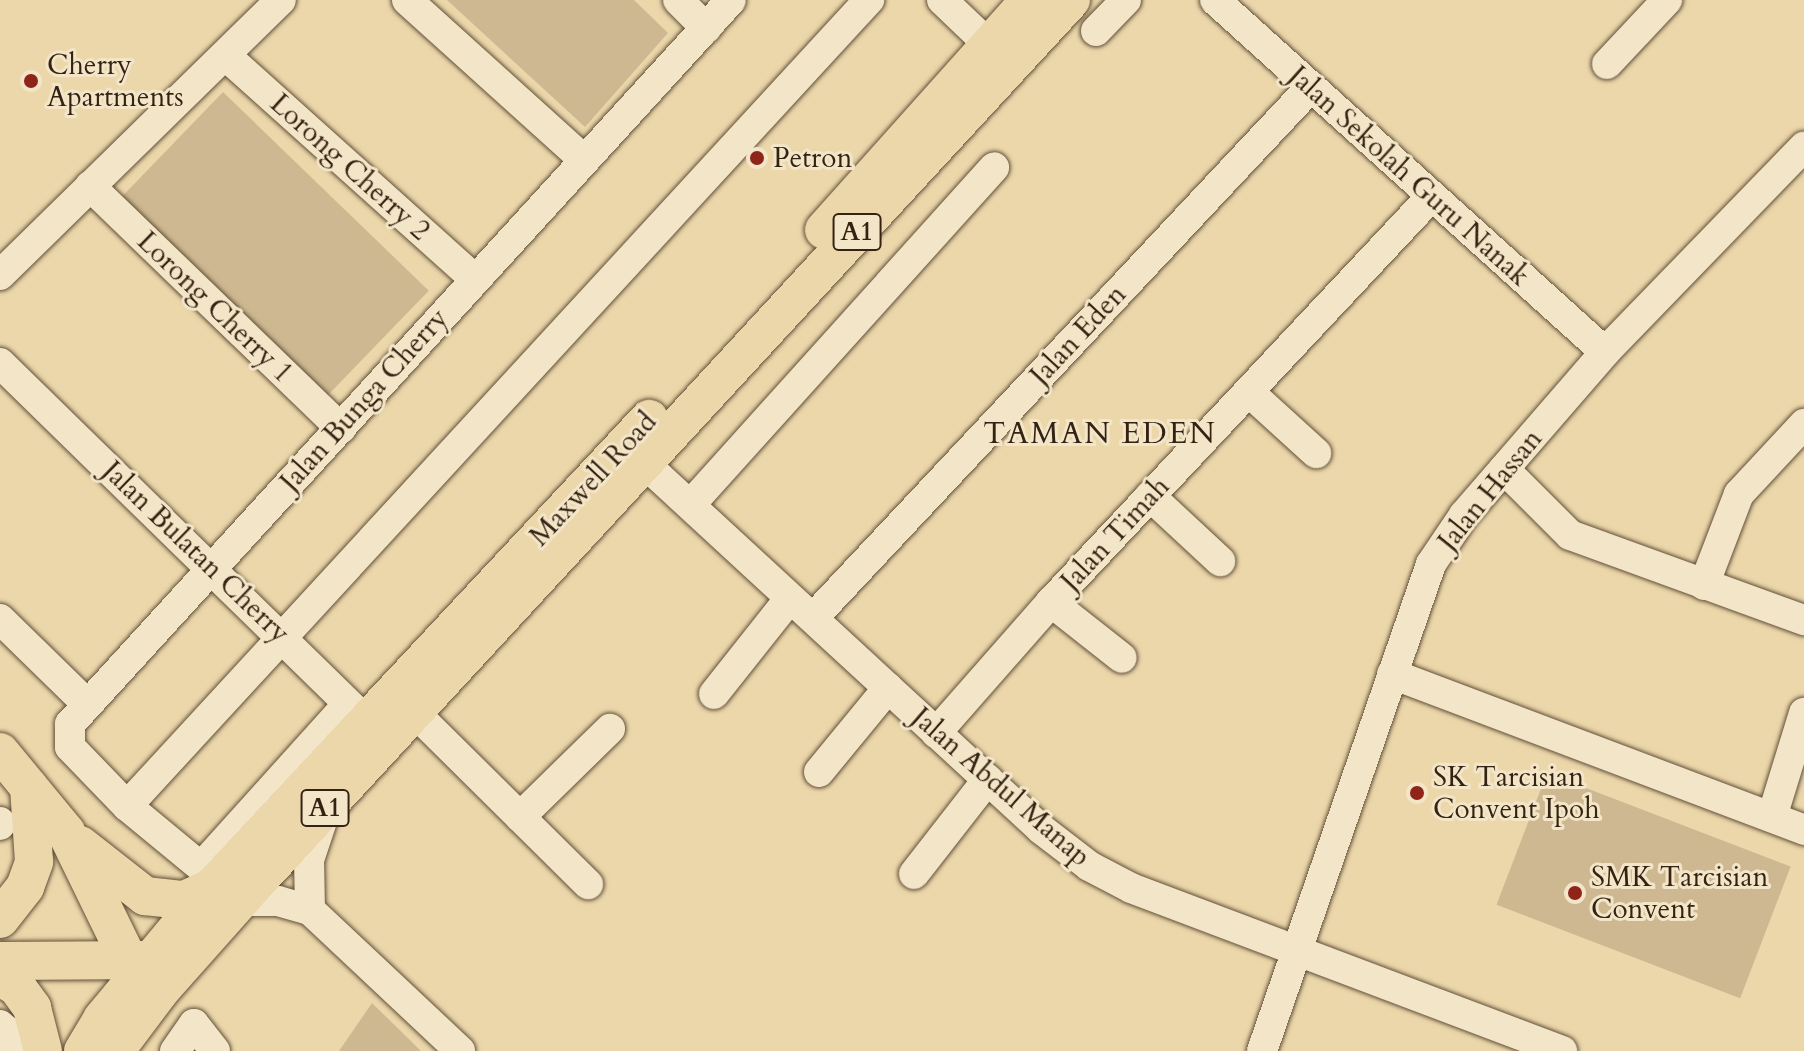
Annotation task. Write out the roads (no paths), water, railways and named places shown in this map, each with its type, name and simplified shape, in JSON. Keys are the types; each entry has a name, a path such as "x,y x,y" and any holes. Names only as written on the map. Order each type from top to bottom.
{"main road":[{"name":"Maxwell Road","path":"121,1042 226,894 384,712 528,549 1030,0"},
{"name":"Maxwell Road","path":"83,1051 102,1019 141,969 327,806 384,712 644,463 1071,0"},
{"path":"528,549 616,466 644,463 639,453 644,436 672,394"},
{"path":"0,752 66,832 112,875 145,896 184,900 226,894"},
{"path":"0,919 25,887 34,862 29,787"},
{"path":"66,832 141,969 121,1042"},
{"path":"0,961 141,969"},
{"path":"0,977 17,987 32,1008 43,1051"}],"street":[{"path":"0,275 281,0"},
{"path":"407,0 584,160"},
{"path":"678,0 706,28"},
{"name":"Jalan Bunga Cherry","path":"384,712 201,867 127,806 70,747 70,724 87,704 731,0"},
{"path":"127,806 869,0"},
{"path":"942,0 988,44"},
{"path":"1096,31 1126,0"},
{"name":"Jalan Sekolah Guru Nanak","path":"1215,0 1430,198 1605,352"},
{"path":"1607,64 1667,0"},
{"name":"Lorong Cherry 2","path":"225,55 475,279"},
{"name":"Jalan Eden","path":"813,618 1311,87"},
{"name":"Jalan Hassan","path":"1262,1051 1295,947 1431,564 1504,469 1605,352 1801,155"},
{"path":"691,504 994,167"},
{"name":"Lorong Cherry 1","path":"90,186 341,428"},
{"name":"Jalan Timah","path":"936,733 1051,602 1430,198"},
{"name":"Jalan Bulatan Cherry","path":"2,369 325,675 384,712 520,817 588,884"},
{"path":"1249,392 1316,453"},
{"path":"1704,585 1739,494 1804,424"},
{"name":"Jalan Abdul Manap","path":"644,463 936,733 1089,866 1131,888 1295,947 1562,1051"},
{"path":"1504,469 1570,535 1804,620"},
{"path":"1150,496 1220,561"},
{"path":"714,694 790,598"},
{"path":"1051,602 1122,658"},
{"path":"0,619 87,704"},
{"path":"1392,674 1804,830"},
{"path":"325,675 358,688 384,712"},
{"path":"819,772 888,688"},
{"path":"1772,817 1804,713"},
{"path":"520,817 610,729"},
{"path":"914,874 988,779"},
{"path":"310,910 309,860 327,806"},
{"path":"226,894 278,901 310,910 460,1051"},
{"path":"175,1051 194,1024 215,1051"},
{"path":"0,1025 8,1032 10,1051"}],"place":[{"name":"Cherry Apartments","path":"31,81"},
{"name":"Petron","path":"757,158"},
{"name":"SK Tarcisian Convent Ipoh","path":"1417,793"},
{"name":"SMK Tarcisian Convent","path":"1575,893"}],"district":[{"name":"TAMAN EDEN","path":"1100,434"}]}
